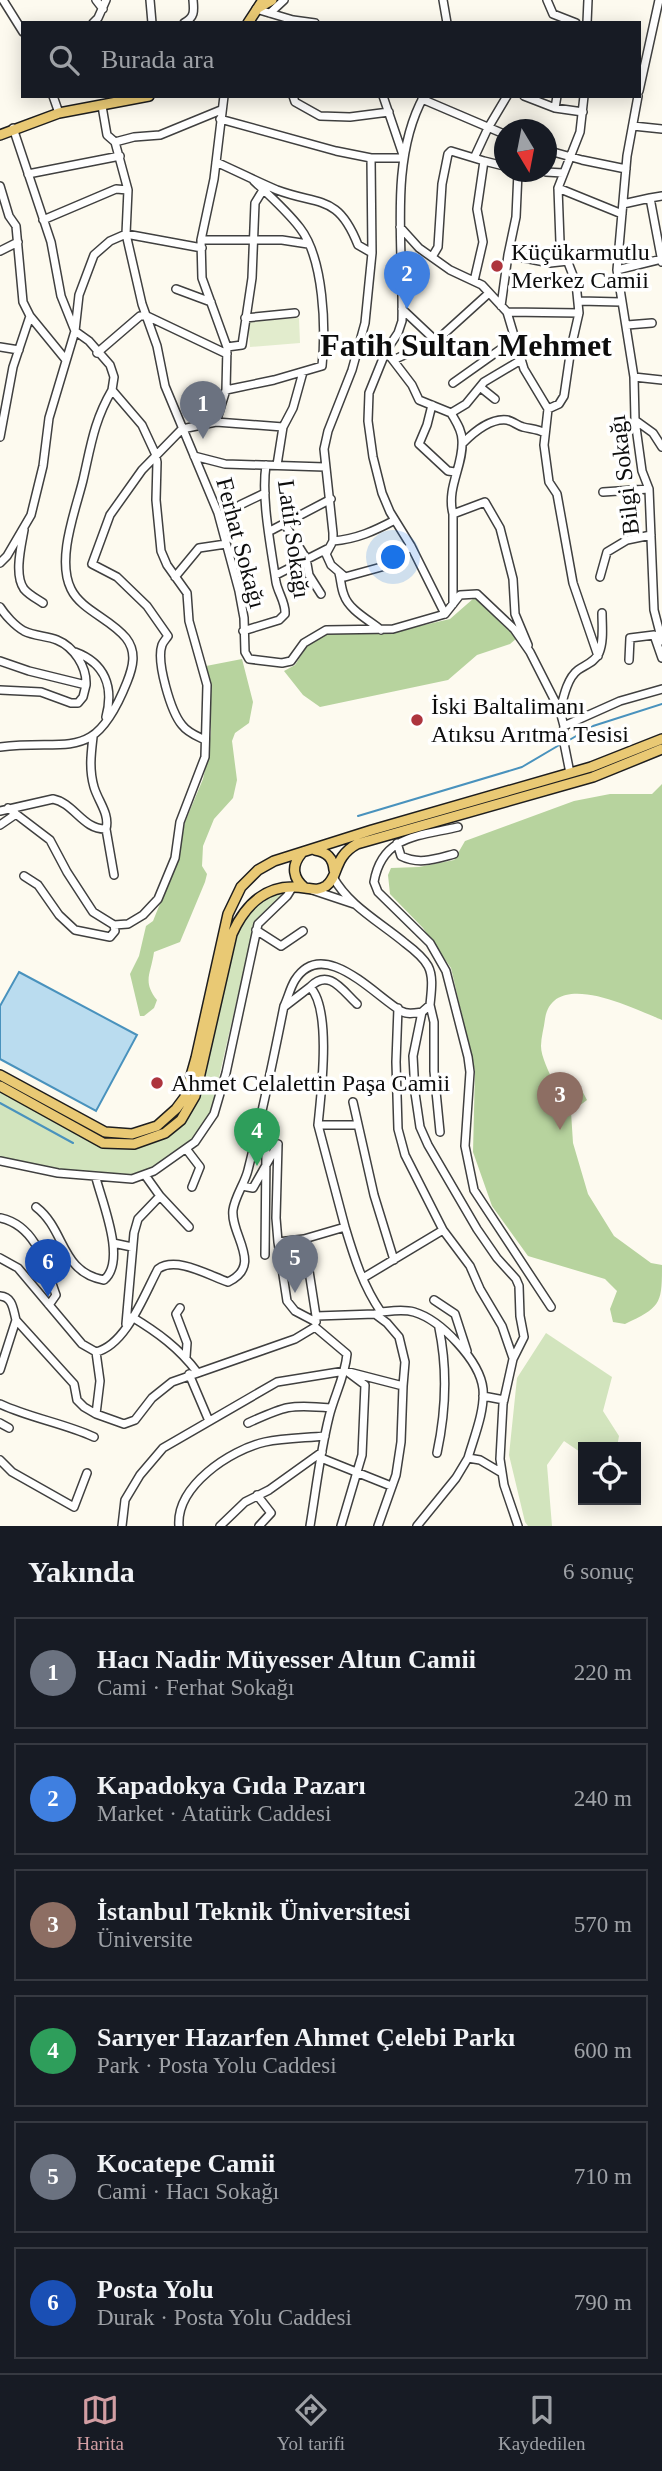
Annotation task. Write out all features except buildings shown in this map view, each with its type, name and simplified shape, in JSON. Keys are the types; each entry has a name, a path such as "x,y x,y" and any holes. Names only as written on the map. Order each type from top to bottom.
{"main road":[{"path":"249,21 263,0"},
{"path":"256,9 272,0"},
{"path":"0,135 59,113 102,106 129,98"},
{"path":"0,1075 105,1132 132,1134 157,1126 176,1109 187,1091 225,923 234,899 248,880 263,867 570,774 662,739"},
{"path":"0,1086 103,1143 134,1144 165,1133 181,1120 195,1096 232,934 241,914 257,899 292,888 327,886 344,853 358,844 593,777 662,749"},
{"path":"308,889 296,879 294,872 296,861 306,852 316,850 327,854 334,864 334,874"}],"street":[{"path":"3,0 21,29"},
{"path":"96,0 103,9"},
{"path":"94,21 106,0"},
{"path":"150,0 152,21"},
{"path":"188,21 194,14 193,0"},
{"path":"270,13 285,0"},
{"path":"443,0 447,21"},
{"path":"547,0 553,14 571,21"},
{"path":"587,21 588,0"},
{"path":"641,82 659,0"},
{"path":"256,9 290,21"},
{"path":"54,98 59,113"},
{"path":"216,422 226,390 227,351 202,278 202,244 224,98"},
{"path":"294,98 295,102 320,116 350,117 389,112"},
{"path":"384,98 404,158"},
{"path":"422,98 415,111 404,158 400,227 402,321 369,393 368,421 382,493 445,614"},
{"path":"425,98 494,130"},
{"path":"475,156 506,98"},
{"path":"529,98 555,108 583,112"},
{"path":"555,108 557,98"},
{"path":"548,409 559,404 564,396 579,313 576,283 560,243 558,188 580,132 584,98"},
{"name":"Bilgi Sokağı","path":"638,98 626,169 617,270 634,377 635,420 642,471 649,489 654,610 662,641"},
{"name":"Ferhat Sokağı","path":"102,106 107,135 115,142 128,190 126,234 157,346 165,386 218,513 239,591 244,618 245,652 249,659 282,663 291,661 304,643 326,630 382,630"},
{"path":"115,142 134,136 160,135 221,110"},
{"path":"220,119 371,158 404,158"},
{"path":"633,126 662,129"},
{"path":"0,747 26,743 77,743 93,737 116,708 134,661 133,649 126,638 78,599 71,589 66,569 67,548 89,445 101,409 112,390 114,377 110,365 89,341 75,331 61,296 51,242 13,128"},
{"path":"432,257 438,247 442,184 448,154 451,151 494,163"},
{"path":"557,152 626,169"},
{"path":"28,174 120,156"},
{"path":"276,575 327,549 333,541 324,449 328,431 352,370 365,323 372,253 371,158"},
{"path":"474,281 483,242 478,209 484,161"},
{"path":"216,162 278,190 321,201 335,208 351,229 358,245 372,253"},
{"path":"557,173 563,173"},
{"path":"226,390 322,366 325,342 320,284 308,244 301,229 248,176"},
{"path":"504,309 508,255 516,218 518,182"},
{"path":"0,186 9,216 16,226 23,302 30,316 66,360"},
{"path":"558,188 622,214"},
{"path":"43,220 116,189 128,190"},
{"path":"97,353 140,316 147,316 227,351 242,345 255,241 255,203 263,190"},
{"path":"623,204 662,196"},
{"path":"617,270 661,260 650,198"},
{"path":"400,227 419,248 450,270 482,285 504,309 524,369 548,409 544,445 549,482 557,494 573,583 598,656"},
{"path":"0,563 31,515 43,466 49,418 75,331 79,295 94,255 126,234 202,244 231,239 282,240 308,244"},
{"path":"0,251 18,242"},
{"path":"508,255 550,263 568,261"},
{"path":"176,289 211,302"},
{"path":"393,360 436,341 489,293"},
{"path":"579,301 621,302"},
{"path":"402,309 436,341"},
{"path":"504,309 579,313"},
{"path":"246,318 295,313"},
{"path":"0,437 3,411 30,316"},
{"path":"627,325 652,323"},
{"path":"453,383 515,339"},
{"path":"0,348 19,350"},
{"path":"386,352 412,385 419,400 451,414 461,433 463,443 450,503 453,514 453,604"},
{"path":"451,414 466,404 484,382 521,360"},
{"path":"277,465 283,427 293,408 303,372"},
{"path":"634,377 662,380"},
{"path":"480,387 495,399"},
{"path":"4,809 16,814 50,840 93,912 114,925 128,923 143,915 158,899 175,858 180,822 205,757 207,685 189,621 187,593 175,577 162,551 156,500 156,456 142,425 112,390"},
{"path":"432,405 419,444 448,471 455,472"},
{"path":"463,443 479,428 500,421 510,420 522,427 535,428 545,433"},
{"path":"635,420 653,433 662,447"},
{"path":"205,740 181,725 169,702 163,677 162,646 168,636 147,606 117,577 92,564 110,515 142,471 182,429 216,422 283,427"},
{"path":"194,456 225,464 325,467"},
{"name":"Latif Sokağı","path":"243,631 279,620 285,614 276,575 265,493 266,465"},
{"path":"603,492 649,489"},
{"path":"240,505 265,493"},
{"path":"270,531 331,499"},
{"path":"453,514 485,502 500,528 513,579 515,614 530,652 560,711 570,774"},
{"path":"333,541 368,534 395,520"},
{"path":"284,523 306,558 309,575 321,594"},
{"path":"24,526 20,583 26,592 43,603"},
{"path":"600,576 607,552 627,540 651,536"},
{"path":"175,577 199,548 226,544"},
{"path":"339,573 345,577 385,566 411,546"},
{"path":"327,549 326,554 339,573 343,584 342,593 349,605 382,630 445,614 460,596 477,594 514,629 530,652"},
{"path":"0,607 24,631 59,640 73,651 79,660 86,685 83,697 78,703 41,692 0,690"},
{"path":"560,711 575,671 587,666 598,656 602,613"},
{"path":"629,660 630,638 654,635 662,658"},
{"path":"73,651 87,656 108,680 109,705 104,725"},
{"path":"0,661 86,685"},
{"path":"564,726 620,701 662,689"},
{"path":"93,737 91,776 105,812 109,858 114,875"},
{"path":"4,809 53,799 61,801 90,826 106,829"},
{"path":"0,825 16,814"},
{"path":"458,827 397,843 382,860 374,882 379,892 430,943 446,971 470,1072 465,1146 474,1190 551,1307"},
{"path":"397,843 401,856 412,861 454,854"},
{"path":"334,874 341,891 355,905"},
{"path":"24,876 38,885 59,915 75,930 110,937 115,931 114,925"},
{"path":"0,1161 47,1172 132,1179 145,1175 187,1150 214,1114 226,1073 258,924 288,896 292,888"},
{"path":"308,889 355,905 373,916 415,951 429,967 440,1132"},
{"path":"256,930 281,946 303,931"},
{"path":"96,1352 111,1346 127,1328 158,1269 165,1264 178,1264 228,1282 237,1278 243,1269 244,1255 232,1213 255,1143 284,1007 295,980 306,968 325,964 353,975 405,1013 422,1012"},
{"path":"284,1007 323,978 332,981 356,1004"},
{"path":"310,987 317,994 322,1031 318,1125 345,1227 363,1278 378,1313 399,1337 405,1362 401,1442 378,1526"},
{"path":"430,1004 422,1012 413,1056 420,1127 477,1229 519,1286 524,1337 513,1359 504,1400 500,1460 518,1526"},
{"path":"398,1008 398,1129 410,1167 443,1230 470,1266 502,1326 513,1359"},
{"path":"353,1102 374,1195 394,1260"},
{"path":"318,1125 358,1125"},
{"path":"255,1143 263,1145 266,1151 267,1203 263,1233 265,1255"},
{"path":"242,1186 253,1188 278,1144 276,1218 287,1301 295,1311 317,1324 347,1354 345,1371 324,1436 311,1524"},
{"path":"187,1150 200,1167 192,1187"},
{"path":"145,1175 160,1196 189,1227"},
{"path":"36,1207 45,1214 76,1267 104,1280 113,1268 113,1243 96,1178"},
{"path":"127,1328 134,1233 138,1219 160,1196"},
{"path":"1,1217 22,1227 36,1243 56,1295 49,1305"},
{"path":"263,1233 276,1218"},
{"path":"278,1242 304,1239 345,1227"},
{"path":"363,1278 443,1230"},
{"path":"304,1239 317,1324"},
{"path":"113,1243 132,1247"},
{"path":"0,1258 18,1268 82,1344 96,1352"},
{"path":"0,1296 6,1296 11,1302 16,1320 74,1384 77,1400 96,1414 124,1424 135,1420 152,1398 172,1382 295,1339 317,1324 403,1310 416,1313 439,1328 468,1355 479,1371 483,1396 468,1458 456,1478 418,1526"},
{"path":"434,1300 455,1314 468,1355"},
{"path":"180,1308 176,1314 187,1343 186,1357"},
{"path":"132,1317 186,1357 209,1421"},
{"path":"0,1370 16,1320"},
{"path":"436,1453 446,1400 439,1328"},
{"path":"96,1352 100,1381 96,1414"},
{"path":"341,1526 359,1471 364,1440 365,1385 345,1371"},
{"path":"122,1526 125,1500 140,1475 163,1448 277,1382 345,1371 403,1387"},
{"path":"483,1396 504,1400"},
{"path":"0,1404 94,1437"},
{"path":"248,1423 284,1407 300,1405 331,1408"},
{"path":"0,1423 9,1428"},
{"path":"179,1526 178,1514 187,1495 197,1481 226,1460 263,1442 324,1436"},
{"path":"321,1455 391,1486"},
{"path":"220,1526 257,1495 269,1490 321,1455"},
{"path":"468,1458 480,1460 502,1473"},
{"path":"0,1460 12,1472 74,1507 87,1473"},
{"path":"257,1495 271,1513 258,1526"}],"green space":[{"path":"299,318 300,343 250,347 248,322"},
{"path":"474,598 517,638 510,644 477,655 448,680 320,707 303,695 284,671 295,665 309,643 321,636 332,633 394,632 450,619"},
{"path":"242,659 253,702 249,723 235,733 232,741 237,780 233,798 214,819 203,846 202,866 207,874 180,942 154,952 149,982 157,1000 154,1008 140,1016 130,974 139,956 146,926 153,921 178,859 185,822 203,779 208,756 211,731 206,666"},
{"path":"662,784 662,1020 596,996 563,996 551,1004 541,1043 542,1055 553,1082 579,1085 587,1100 571,1112 573,1143 588,1194 614,1236 651,1263 662,1265 657,1303 646,1313 625,1324 613,1322 610,1309 617,1291 605,1279 528,1256 492,1206 473,1152 475,1071 451,968 423,928 390,894 388,875 391,868 419,867 454,860 465,841 574,801 610,794 652,794"},
{"path":"283,893 254,925 211,1112 191,1141 148,1171 132,1177 51,1169 0,1158 0,1091 100,1145 133,1148 147,1145 164,1137 184,1121 236,933 260,902"},
{"path":"546,1333 612,1377 603,1411 619,1436 618,1442 578,1442 578,1451 564,1441 547,1465 552,1526 528,1526 525,1522 509,1455 517,1378"}],"water":[{"path":"19,972 137,1035 96,1111 0,1059 0,1006"}],"waterway":[{"path":"566,742 593,726 662,704"},
{"path":"358,816 522,767 561,744"},
{"path":"0,1103 73,1143"}],"place":[{"name":"Küçükarmutlu Merkez Camii","path":"497,266"},
{"name":"Kapadokya Gıda Pazarı","path":"407,309"},
{"name":"Hacı Nadir Müyesser Altun Camii","path":"203,439"},
{"name":"İski Baltalimanı Atıksu Arıtma Tesisi","path":"417,720"},
{"name":"Ahmet Celalettin Paşa Camii","path":"157,1083"},
{"name":"İstanbul Teknik Üniversitesi","path":"560,1130"},
{"name":"Sarıyer Hazarfen Ahmet Çelebi Parkı","path":"257,1166"},
{"name":"Kocatepe Camii","path":"295,1293"},
{"name":"Posta Yolu","path":"48,1297"}],"district":[{"name":"Fatih Sultan Mehmet","path":"466,345"}]}
